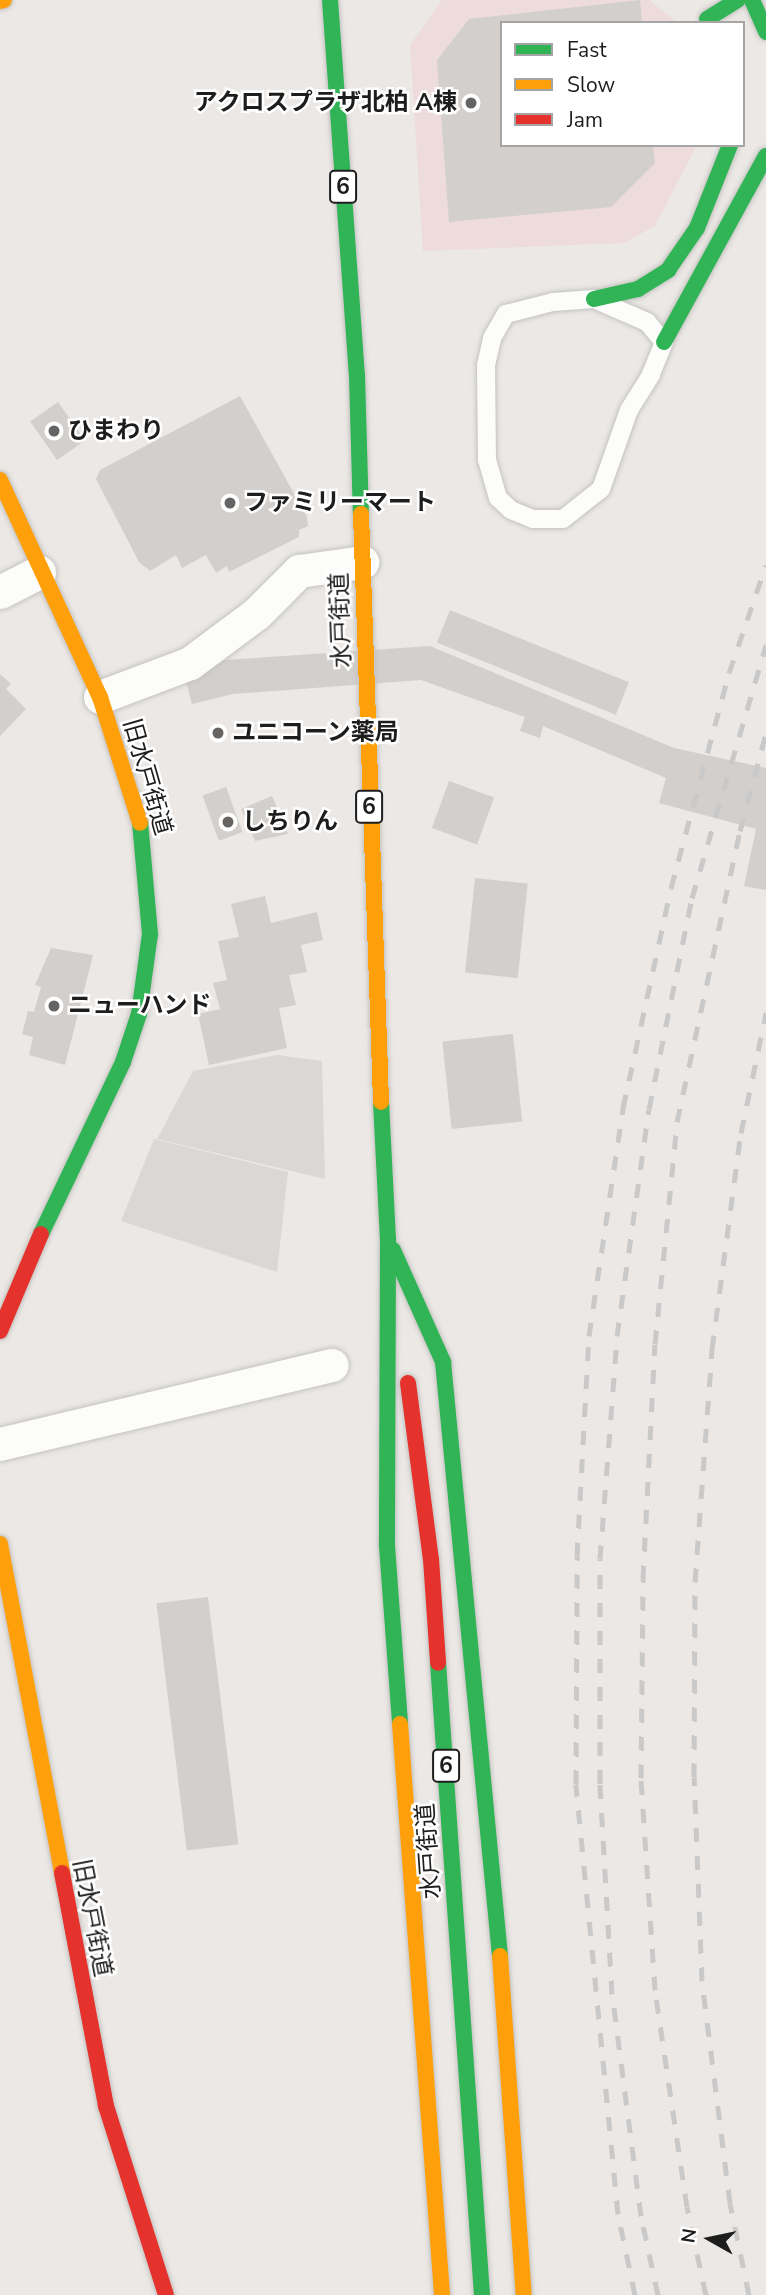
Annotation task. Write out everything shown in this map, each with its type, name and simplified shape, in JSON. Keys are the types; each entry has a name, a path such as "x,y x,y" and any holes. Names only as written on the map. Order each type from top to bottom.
{"main road":[{"name":"水戸街道","path":"330,0 357,375 373,955 388,1239 387,1546 442,2295"},
{"path":"696,0 709,21 738,0"},
{"path":"752,0 766,32"},
{"path":"594,299 638,289 668,270 697,228 729,147"},
{"path":"664,342 759,176 766,156"},
{"name":"旧水戸街道","path":"0,480 39,572 100,697 144,838 150,934 139,1013 118,1073 16,1286 0,1331"},
{"name":"水戸街道","path":"388,1239 431,1559 482,2295"},
{"path":"388,1239 443,1362 495,1893 524,2295"},
{"name":"旧水戸街道","path":"0,1544 106,2106 166,2295"}],"street":[{"path":"100,697 190,663 248,621 299,571 362,562"},
{"path":"0,592 39,572"},
{"path":"0,1444 332,1365"}],"lane":[{"path":"594,299 647,322 664,342 651,375 629,410 601,489 563,519 533,519 511,510 499,498 486,460 485,365 492,338 506,314 553,302 594,299"}],"shaded area":[{"path":"442,0 649,0 674,21 500,21 500,147 696,147 655,226 624,243 423,251 410,45"},
{"path":"277,1055 322,1061 325,1179 157,1139 193,1071"},
{"path":"154,1139 288,1172 277,1272 121,1221"}],"building":[{"name":"アクロスプラザ北柏 A棟","path":"640,0 642,21 500,21 500,147 653,147 655,163 611,207 449,222 437,60 469,19"},
{"path":"240,396 307,517 308,526 299,530 299,537 229,572 227,566 216,573 206,555 182,568 176,555 150,571 139,562 96,479 100,470"},
{"path":"58,402 85,441 57,460 30,422"},
{"path":"450,610 629,682 616,715 437,642"},
{"path":"430,646 674,748 766,768 766,890 744,886 756,829 659,803 666,778 543,726 540,738 520,731 525,717 421,680 233,694 192,704 186,682 225,660"},
{"path":"0,674 11,684 6,689 26,709 0,736"},
{"path":"449,781 494,797 477,844 432,828"},
{"path":"226,787 242,832 219,841 203,796"},
{"path":"272,796 288,834 255,841 241,809"},
{"path":"475,878 528,884 518,978 465,972"},
{"path":"265,896 271,923 317,912 323,940 301,945 307,972 289,975 296,1005 279,1008 287,1048 209,1065 198,1014 220,1009 213,983 227,980 218,941 239,937 231,904"},
{"path":"51,948 93,955 65,1065 29,1055 33,1037 22,1034 28,1011 34,1012 41,987 35,985"},
{"path":"513,1034 522,1122 452,1129 442,1041"},
{"path":"208,1597 238,1844 187,1850 156,1603"}],"railway":[{"path":"635,2295 618,2214 576,1784 577,1556 589,1336 623,1108 671,888 729,673 766,565"},
{"path":"658,2295 641,2216 612,1994 600,1784 600,1559 617,1336 649,1109 692,898 766,645"},
{"path":"706,2295 687,2207 655,1990 641,1778 643,1579 655,1344 677,1122 740,831 766,733"},
{"path":"749,2295 730,2203 702,1981 694,1777 695,1582 712,1349 741,1133 766,1013"}],"traffic: fast":[{"path":"330,0 357,375 361,514"},
{"path":"707,19 738,0"},
{"path":"752,0 766,32"},
{"path":"594,299 638,289 668,270 697,228 729,147"},
{"path":"664,342 766,156"},
{"path":"41,1234 123,1062 139,1014 150,934 140,823"},
{"path":"381,1102 388,1239 387,1546 400,1724"},
{"path":"393,1250 443,1362 500,1956"},
{"path":"438,1663 482,2295"}],"traffic: slow":[{"path":"0,1 4,0"},
{"path":"0,480 100,697 140,823"},
{"path":"361,514 381,1102"},
{"path":"0,1544 62,1873"},
{"path":"400,1724 442,2295"},
{"path":"500,1956 524,2295"}],"traffic: jam":[{"path":"0,1331 41,1234"},
{"path":"408,1383 431,1559 438,1663"},
{"path":"62,1873 106,2106 166,2295"}],"place":[{"name":"アクロスプラザ北柏 A棟","path":"471,103"},
{"name":"ひまわり","path":"54,431"},
{"name":"ファミリーマート","path":"230,503"},
{"name":"ユニコーン薬局","path":"218,733"},
{"name":"しちりん","path":"228,822"},
{"name":"ニューハンド","path":"54,1006"}]}
